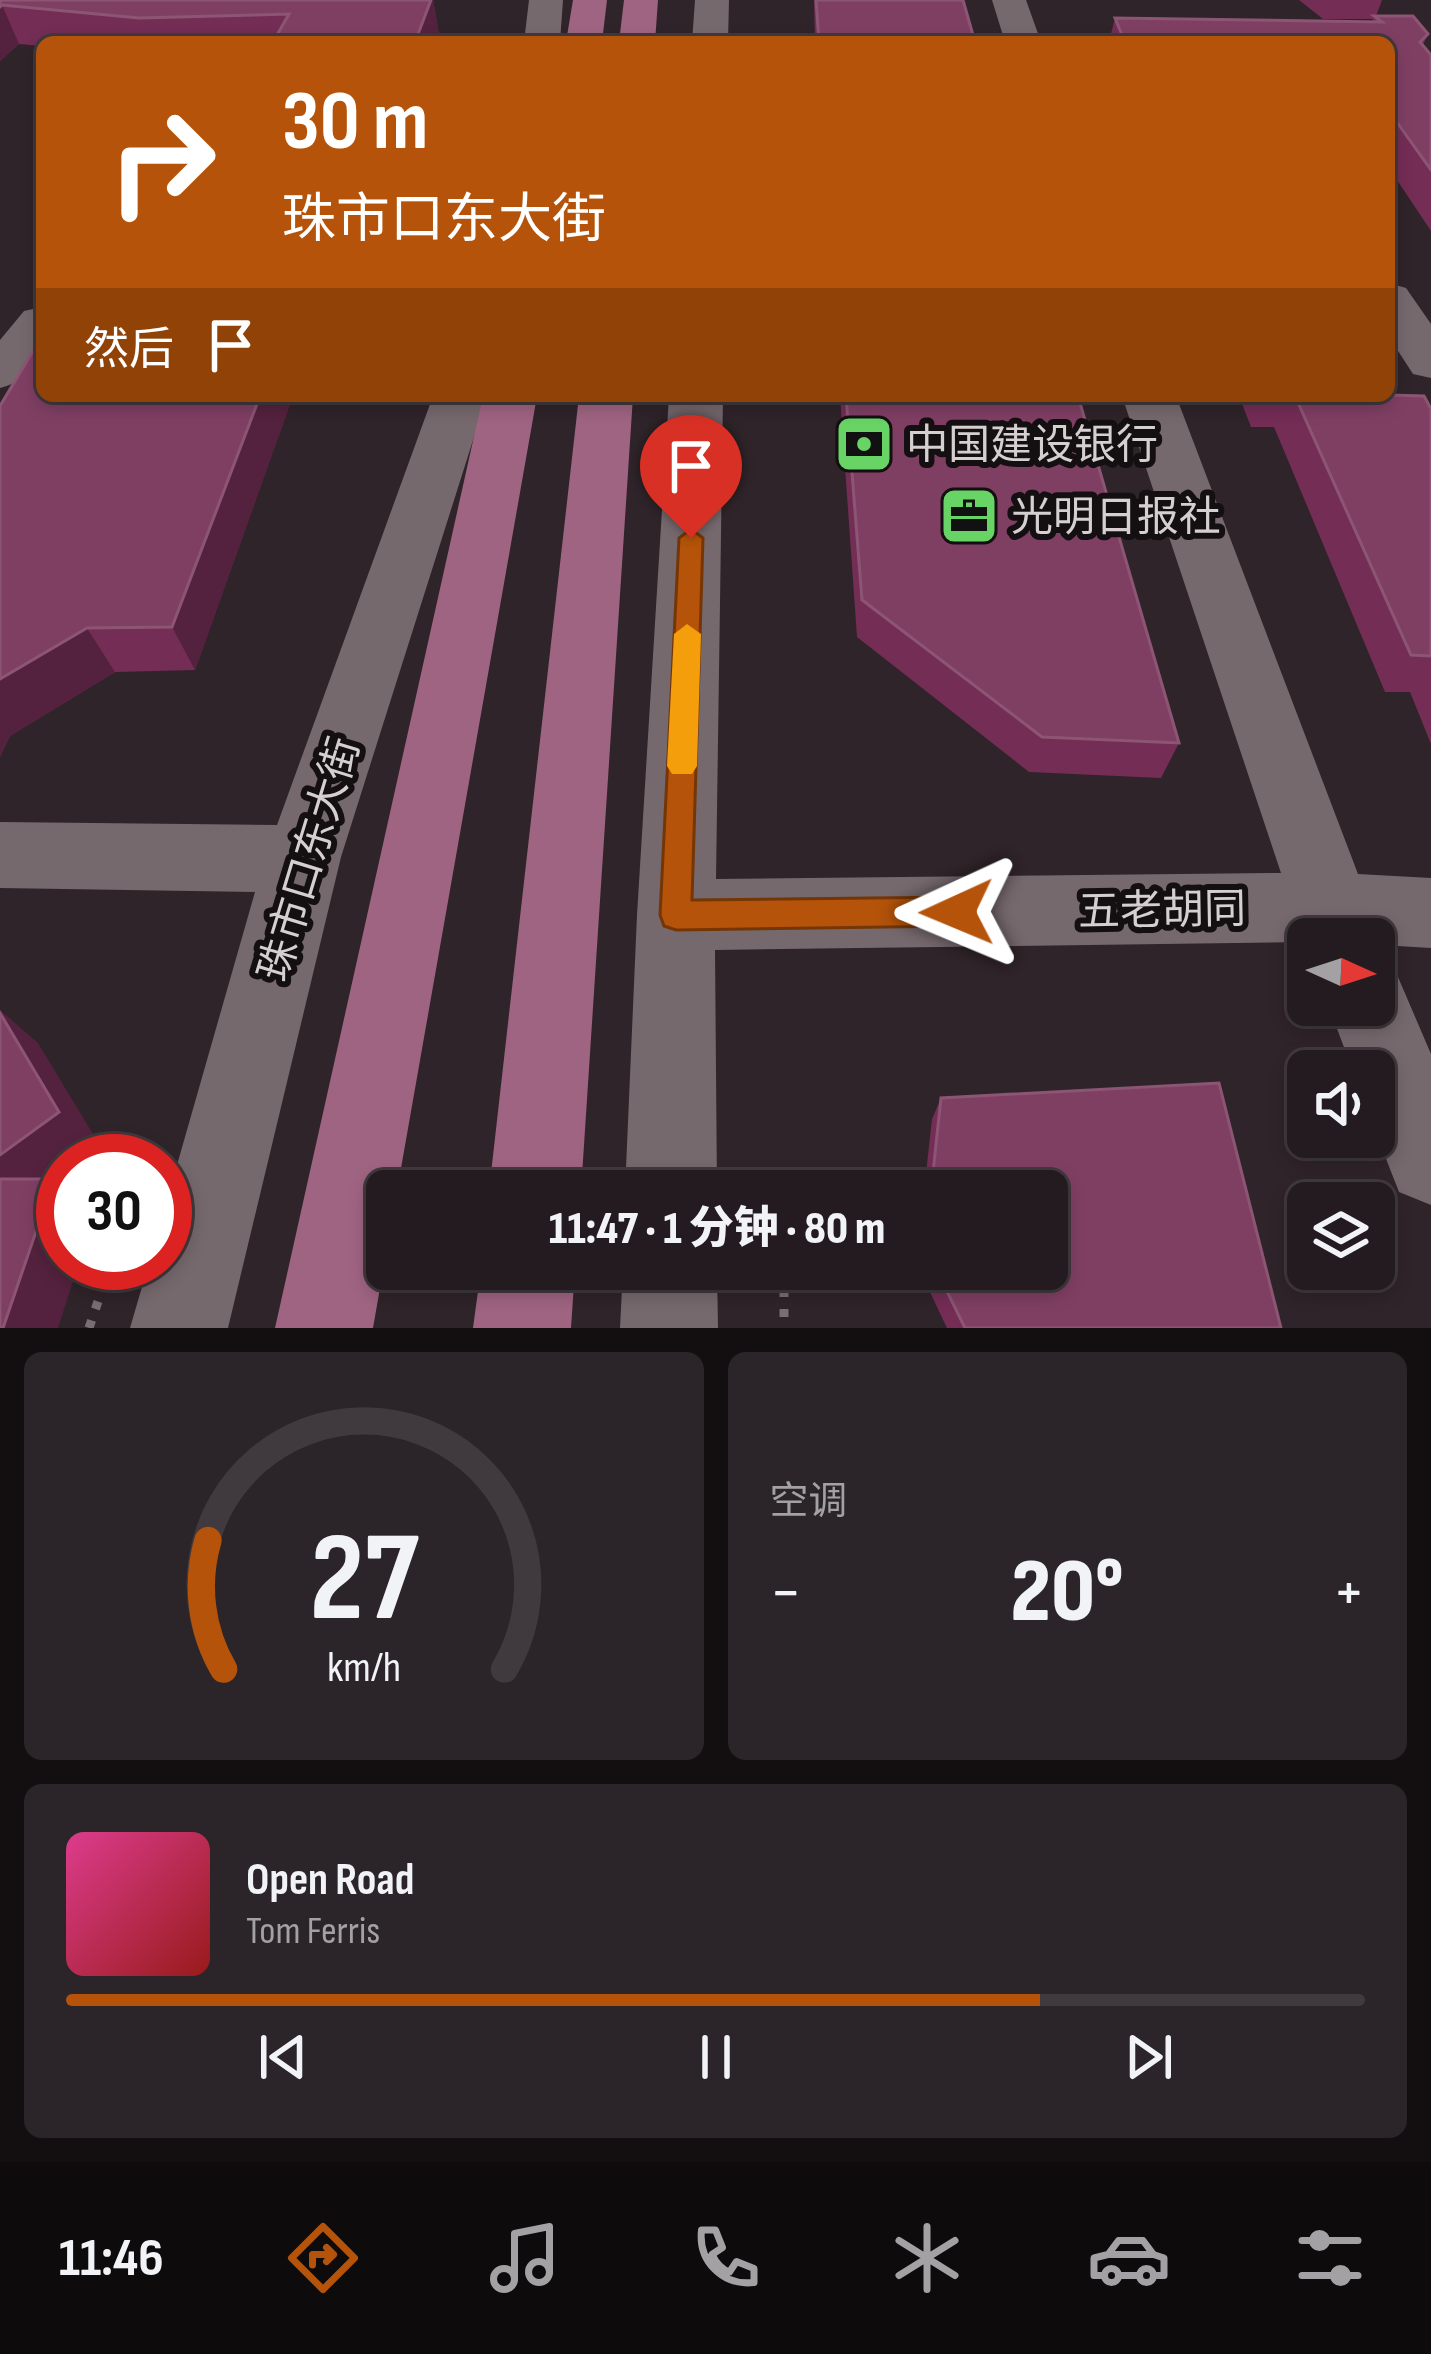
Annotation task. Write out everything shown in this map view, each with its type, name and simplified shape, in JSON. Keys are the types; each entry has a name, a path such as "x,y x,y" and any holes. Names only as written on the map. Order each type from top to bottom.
{"main road":[{"path":"585,36 590,0"},
{"path":"638,36 641,0"},
{"path":"324,1328 509,402"},
{"path":"537,1170 604,402"},
{"path":"522,1328 526,1290"}],"street":[{"path":"543,36 546,0"},
{"path":"710,36 712,0"},
{"path":"1009,0 1022,36"},
{"path":"1395,287 1431,288"},
{"path":"1395,307 1431,363"},
{"path":"0,313 36,309"},
{"path":"0,372 36,329"},
{"name":"珠市口东大街","path":"179,1328 303,857 458,402"},
{"path":"671,1170 676,915 697,402"},
{"path":"1151,402 1335,918"},
{"path":"0,855 208,861 303,857"},
{"name":"五老胡同","path":"1384,918 1431,913"},
{"name":"五老胡同","path":"676,915 1287,922"},
{"path":"1378,1026 1431,1160"},
{"path":"669,1328 670,1290"}],"path":[{"path":"89,1328 102,1290"},
{"path":"784,1290 784,1328"}],"building":[{"path":"0,0 431,0 417,36 276,36 289,14 139,18 0,7"},
{"path":"816,0 963,0 973,36 819,36"},
{"path":"1374,16 1413,16 1428,34 1420,42 1431,55 1431,170 1395,119 1395,36 1122,36 1115,18 1382,22"},
{"path":"36,346 36,402 258,402 172,627 87,628 0,679 0,406"},
{"path":"1395,395 1424,396 1431,409 1431,656 1411,655 1298,402 1395,402"},
{"name":"光明日报社","path":"846,402 1080,402 1179,743 1042,737 862,600"},
{"path":"0,1013 59,1112 0,1155"},
{"path":"1219,1083 1281,1328 965,1328 946,1290 1068,1290 1068,1170 933,1170 941,1098"},
{"path":"0,1179 36,1179 36,1232 0,1328"}],"slow traffic":[{"path":"682,766 687,634"}],"place":[{"name":"中国建设银行","path":"864,444"},
{"name":"光明日报社","path":"969,516"}],"route":[{"path":"691,538 676,915 957,912"}]}
